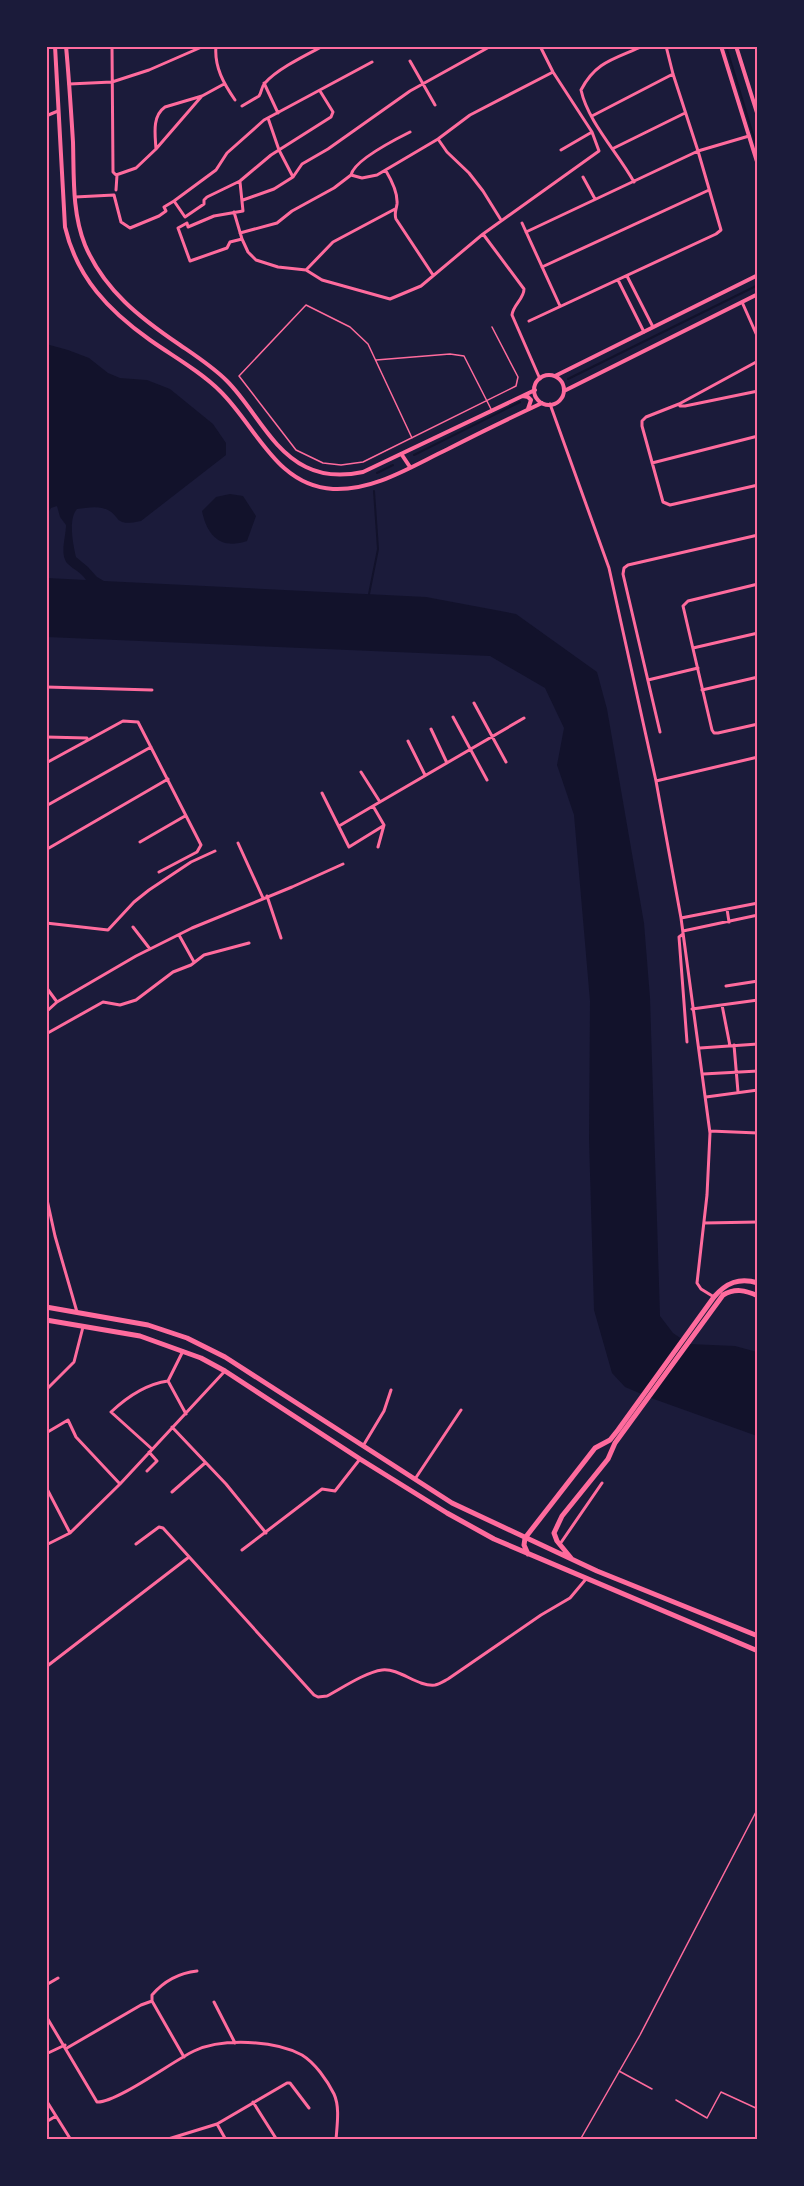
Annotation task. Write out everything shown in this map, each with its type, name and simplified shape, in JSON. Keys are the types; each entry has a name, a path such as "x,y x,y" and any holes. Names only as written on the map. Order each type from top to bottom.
{"main road":[{"path":"529,1555 524,1545 525,1538 595,1448 610,1440 620,1431 713,1302 729,1283 742,1281 757,1283 754,1294 744,1290 730,1291 713,1302"},
{"path":"46,1307 148,1325 187,1338 225,1357 452,1503 597,1571 758,1636"},
{"path":"46,1320 140,1336 201,1358 447,1513 497,1540 586,1580 758,1651"},
{"path":"571,1558 560,1544 554,1533 555,1529 562,1516 608,1459 620,1431"}],"street":[{"path":"55,46 63,212 70,248 88,282 109,306 150,340 194,369 219,389 273,458 288,473 301,481 332,489 366,486 542,403"},
{"path":"66,46 79,228 95,266 132,311 225,379 246,402 282,450 292,459 306,468 335,475 350,475 375,468 535,390"},
{"path":"112,46 113,172 117,175 116,190"},
{"path":"69,84 112,82 149,70 204,46"},
{"path":"216,46 218,66 224,84 235,100"},
{"path":"243,106 261,94 264,83 293,62 323,46"},
{"path":"243,200 274,189 293,177 302,164 422,84 491,46"},
{"path":"234,213 248,252 256,260 278,267 306,270 322,280 390,299 421,286 501,220 598,152 598,146 591,132 553,72 540,46"},
{"path":"634,182 592,117 581,90 588,76 597,67 643,46"},
{"path":"529,321 721,230 666,46"},
{"path":"721,46 758,165"},
{"path":"736,46 757,115"},
{"path":"410,61 435,105"},
{"path":"75,197 114,195 121,222 130,228 159,216 166,212 164,207 216,170 227,153 268,118 372,62"},
{"path":"351,175 357,178 377,176 438,139 471,115 553,72"},
{"path":"592,117 673,74"},
{"path":"264,83 278,113"},
{"path":"156,149 156,121 160,110 202,96 224,84"},
{"path":"184,217 204,204 207,197 240,181 279,150 331,117 333,112 320,91"},
{"path":"117,175 136,168 156,149 202,96"},
{"path":"46,116 58,111"},
{"path":"613,148 685,113"},
{"path":"268,118 279,150 293,177"},
{"path":"240,233 277,223 292,211 334,188 351,175 354,167 366,158 410,132"},
{"path":"561,150 591,132"},
{"path":"526,232 698,151 749,136"},
{"path":"438,139 451,157 469,173 501,220"},
{"path":"386,170 394,183 397,203 396,219 433,275"},
{"path":"583,177 596,200"},
{"path":"174,201 188,227 214,216 243,211 240,181"},
{"path":"542,267 709,190"},
{"path":"306,270 333,242 395,209"},
{"path":"187,223 178,228 190,261 227,248 230,242 242,239"},
{"path":"522,223 560,306"},
{"path":"483,234 524,289 512,315 540,379"},
{"path":"555,376 758,275"},
{"path":"627,276 653,327"},
{"path":"618,280 644,332"},
{"path":"564,391 561,381 549,375 540,379 535,390 536,398 542,403 559,402 564,391 758,294"},
{"path":"742,302 758,339"},
{"path":"758,361 679,404 642,421 663,502 666,504 758,485"},
{"path":"679,404 685,406 758,391"},
{"path":"522,396 531,400 528,410"},
{"path":"550,404 609,568 656,781 681,918 710,1131 704,1223 697,1283 713,1302"},
{"path":"652,463 758,436"},
{"path":"402,455 410,467"},
{"path":"660,732 623,574 624,568 628,565 758,535"},
{"path":"758,584 688,601 683,606 712,730 718,733 758,724"},
{"path":"693,648 758,633"},
{"path":"648,680 698,668"},
{"path":"702,690 758,677"},
{"path":"46,687 152,690"},
{"path":"474,703 506,762"},
{"path":"453,717 487,780"},
{"path":"339,826 524,718"},
{"path":"46,763 123,721 138,722 201,845 200,849 159,872"},
{"path":"431,729 447,763"},
{"path":"46,737 89,738"},
{"path":"408,741 426,775"},
{"path":"46,806 151,747"},
{"path":"656,781 758,757"},
{"path":"361,772 380,802"},
{"path":"49,848 168,779"},
{"path":"322,793 349,847 384,825"},
{"path":"374,806 384,825 378,847"},
{"path":"140,842 185,816"},
{"path":"238,843 265,897 282,938"},
{"path":"46,922 93,930 108,930 134,902 149,890 191,862 215,851"},
{"path":"46,1012 57,1002 179,934 343,864"},
{"path":"681,918 758,903"},
{"path":"728,909 729,921"},
{"path":"687,1042 679,937 683,932 758,915"},
{"path":"134,927 150,949"},
{"path":"179,934 194,962"},
{"path":"46,1034 103,1002 120,1005 136,1000 173,972 204,956 249,943"},
{"path":"726,986 758,981"},
{"path":"46,987 57,1002"},
{"path":"692,1009 758,1000"},
{"path":"722,1005 737,1072 738,1092"},
{"path":"700,1048 758,1044"},
{"path":"703,1074 758,1071"},
{"path":"706,1097 758,1090"},
{"path":"710,1131 758,1133"},
{"path":"46,1195 78,1312"},
{"path":"704,1223 758,1222"},
{"path":"46,1390 74,1362 83,1327"},
{"path":"147,1471 157,1461 151,1451 111,1412 126,1398 168,1381 183,1352"},
{"path":"46,1545 70,1533 120,1484 225,1371"},
{"path":"168,1381 186,1414"},
{"path":"363,1446 384,1411 391,1390"},
{"path":"415,1479 461,1410"},
{"path":"46,1433 68,1420 76,1437 120,1484"},
{"path":"172,1427 234,1492 266,1533"},
{"path":"242,1550 322,1489 335,1491 360,1459"},
{"path":"172,1492 205,1463"},
{"path":"560,1544 602,1483"},
{"path":"46,1487 70,1533"},
{"path":"136,1544 159,1527 163,1528 318,1697 327,1696 373,1672 382,1670 436,1685 570,1598 586,1580"},
{"path":"46,1667 189,1557"},
{"path":"184,2056 152,2001 152,1995 158,1987 179,1974 197,1971"},
{"path":"46,1985 58,1978"},
{"path":"46,2054 66,2047 131,2010 152,2001"},
{"path":"214,2002 235,2043"},
{"path":"46,2016 97,2102 125,2091 184,2056 206,2046 255,2043 302,2055 315,2067 334,2095 337,2109 336,2139"},
{"path":"165,2139 217,2124 286,2083 290,2083 309,2108"},
{"path":"46,2100 71,2139"},
{"path":"253,2102 277,2139"},
{"path":"46,2122 56,2116"},
{"path":"217,2124 226,2139"}],"lane":[{"path":"412,438 368,344 350,327 306,305 239,376 296,450 323,463 355,465 412,438 516,386 518,377 492,327"},
{"path":"375,360 450,354 464,356 491,411"},
{"path":"580,2139 640,2035 758,1808"},
{"path":"618,2071 652,2089"},
{"path":"676,2100 708,2118 721,2092 758,2109"}],"shaded area":[{"path":"46,344 89,358 108,373 120,378 147,380 170,389 213,424 226,443 226,455 141,521 125,523 113,513 99,507 77,509 72,525 76,557 97,577 104,581 426,597 516,614 597,672 607,709 644,923 650,998 660,1316 673,1333 689,1344 735,1346 757,1352 757,1436 625,1387 612,1373 594,1310 589,1139 590,1001 574,815 557,765 564,728 545,688 490,656 47,637 47,578 86,580 65,560 63,551 66,525 60,517 57,506 51,508 47,514"},
{"path":"230,494 243,496 256,516 247,541 230,544 217,539 212,534 207,528 202,511 216,497"}],"waterway":[{"path":"726,46 758,151"},
{"path":"568,379 758,285"},
{"path":"414,455 520,402"},
{"path":"377,473 393,465"},
{"path":"369,594 378,549 374,491"}]}
